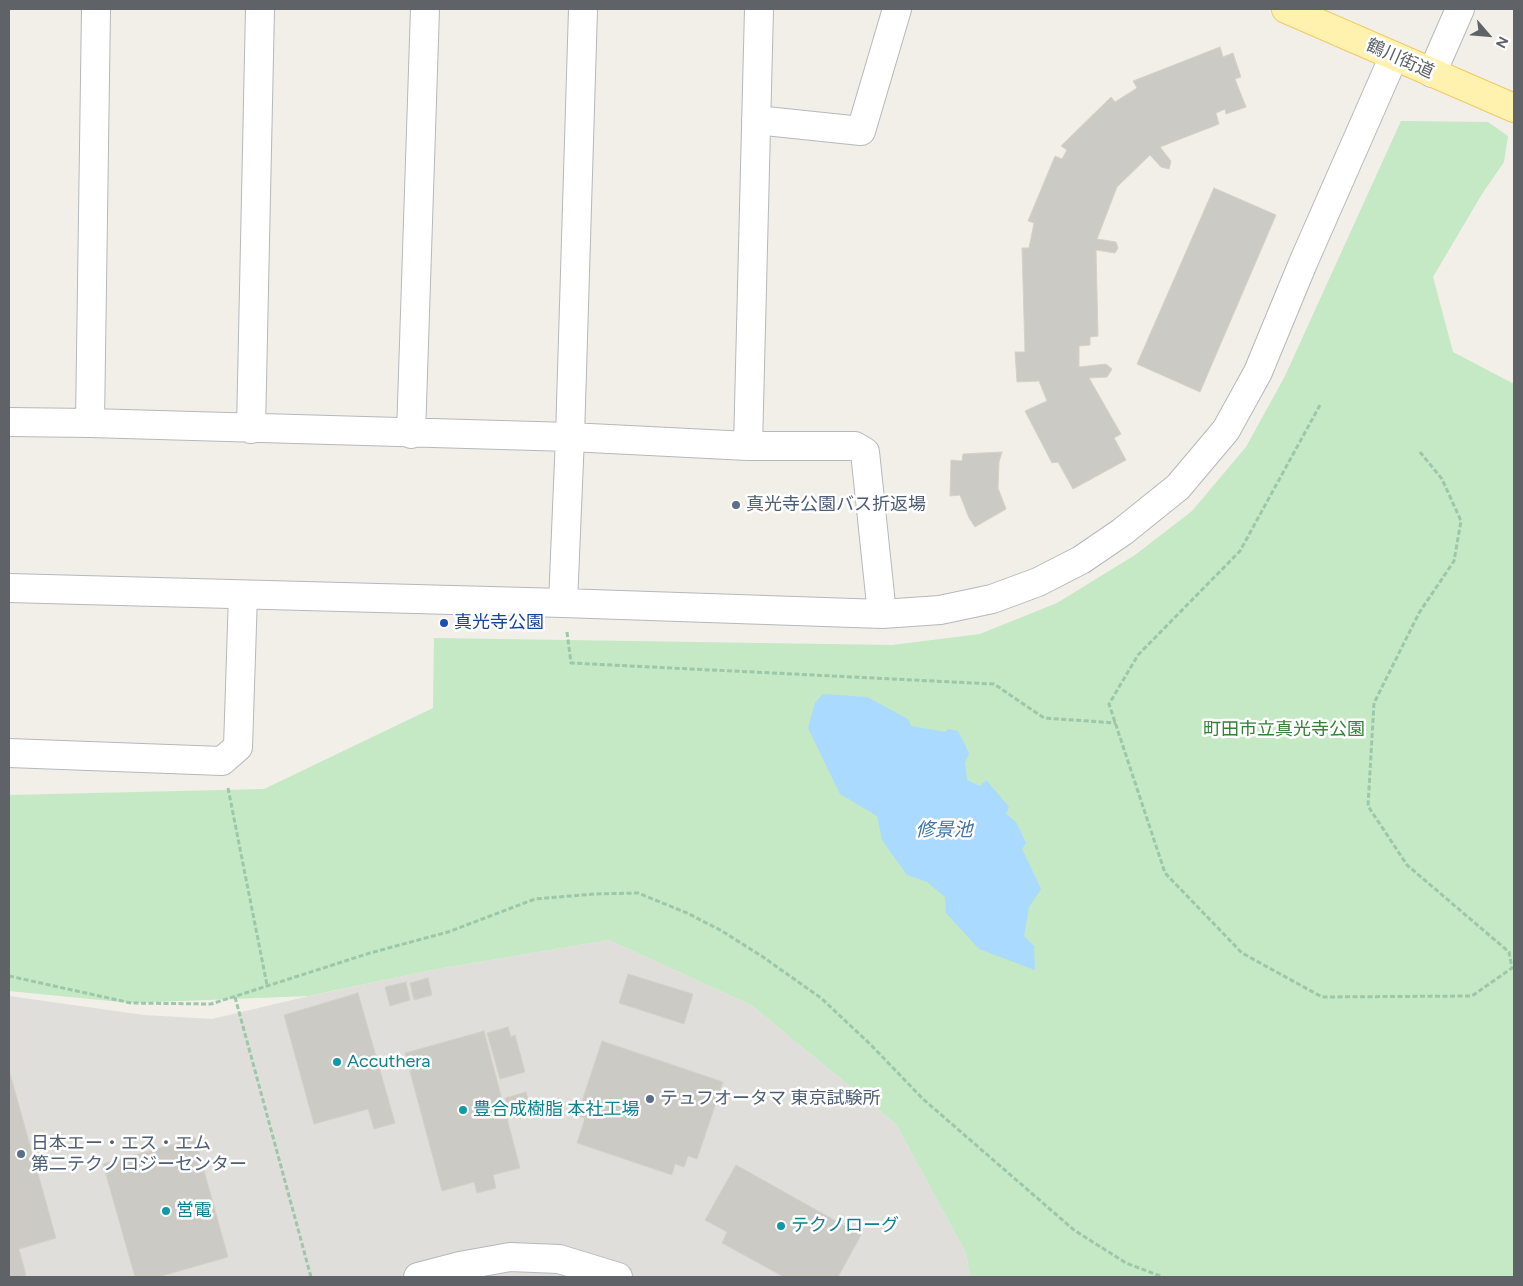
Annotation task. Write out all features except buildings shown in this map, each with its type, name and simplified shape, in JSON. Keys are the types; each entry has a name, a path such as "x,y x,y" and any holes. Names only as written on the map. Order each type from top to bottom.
{"main road":[{"name":"鶴川街道","path":"1286,9 1514,108"}],"street":[{"path":"90,423 96,9"},
{"path":"251,428 260,9"},
{"path":"411,434 424,9"},
{"path":"563,603 583,9"},
{"path":"748,446 759,9"},
{"path":"756,120 861,131 897,9"},
{"path":"1432,73 1460,9"},
{"path":"9,588 882,614 940,610 992,599 1038,582 1082,560 1122,532 1178,487 1226,430 1258,372 1303,263 1394,56"},
{"path":"9,422 570,438 748,446 855,446 865,452 882,614"},
{"path":"9,753 222,761 238,747 243,595"},
{"path":"418,1277 460,1266 510,1257 559,1259 618,1277"}],"path":[{"path":"1320,405 1240,552 1138,655 1109,704 1165,873 1242,953 1322,997 1472,996 1512,968 1509,952 1407,865 1368,806 1374,703 1418,613 1454,561 1461,521 1442,479 1420,452"},
{"path":"558,630 567,630 571,663 994,684 1044,718 1116,723"},
{"path":"222,761 267,985"},
{"path":"9,976 130,1002 211,1004 370,953 448,932 535,899 594,894 638,893 687,913 722,931 762,956 821,998 870,1044 923,1099 1074,1230 1126,1263 1163,1277"},
{"path":"235,997 311,1277"}],"shaded area":[{"path":"609,940 751,1005 896,1124 966,1253 970,1277 9,1277 9,996 144,1015 212,1019 437,969"}],"green space":[{"name":"町田市立真光寺公園","path":"1401,121 1488,122 1508,136 1504,162 1482,194 1433,277 1453,352 1514,384 1514,1277 970,1277 966,1253 896,1124 751,1005 609,940 437,969 308,996 131,1003 9,991 9,795 264,789 433,708 434,638 892,645 980,634 1057,603 1135,555 1192,511 1246,447 1285,376"}],"water":[{"name":"修景池","path":"823,694 867,697 908,719 911,726 945,732 948,729 958,731 969,753 965,763 967,780 980,786 986,780 1009,807 1006,814 1016,822 1026,843 1022,849 1041,889 1029,907 1024,936 1034,946 1035,970 979,949 946,913 945,897 927,882 907,875 882,840 877,816 840,794 808,728 815,703"}],"place":[{"name":"真光寺公園バス折返場","path":"736,505"},
{"name":"真光寺公園","path":"444,623"},
{"name":"Accuthera","path":"337,1062"},
{"name":"テュフオータマ 東京試験所","path":"650,1099"},
{"name":"豊合成樹脂 本社工場","path":"463,1110"},
{"name":"日本エー・エス・エム 第二テクノロジーセンター","path":"21,1154"},
{"name":"営電","path":"166,1211"},
{"name":"テクノローグ","path":"781,1226"}]}
